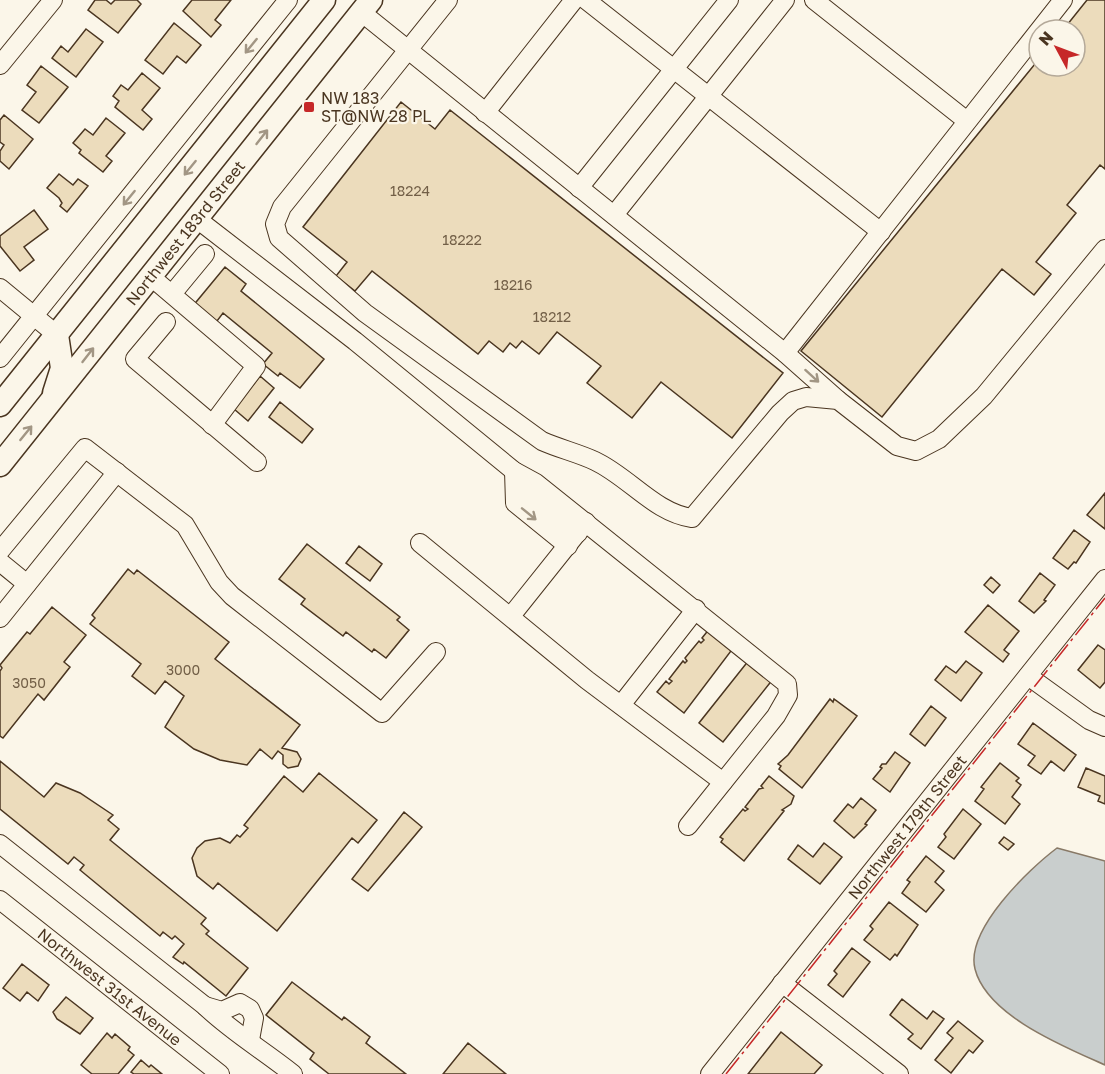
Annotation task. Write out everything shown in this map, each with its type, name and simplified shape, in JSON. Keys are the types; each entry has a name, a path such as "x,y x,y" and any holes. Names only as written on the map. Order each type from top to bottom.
{"main road":[{"path":"0,405 324,0"},
{"name":"Northwest 183rd Street","path":"0,465 196,219 361,4"},
{"path":"51,400 62,368 57,335"}],"street":[{"path":"0,66 53,0"},
{"path":"0,358 288,0"},
{"path":"448,0 282,207 275,224 279,238 365,313 542,441 564,451 594,460 675,515 692,518 780,413 793,401 806,397 838,400"},
{"path":"485,113 574,0"},
{"path":"586,0 881,232"},
{"path":"579,188 729,0"},
{"path":"614,215 785,0"},
{"path":"814,0 967,121"},
{"path":"785,353 1063,0"},
{"path":"361,4 408,51 785,353 838,400 897,446 916,452 939,439 984,396 1105,249"},
{"path":"196,219 356,341 514,471 536,483 577,534"},
{"path":"172,294 205,254"},
{"path":"150,276 256,366 212,425"},
{"path":"0,288 57,335"},
{"path":"166,322 135,359 257,462"},
{"path":"0,551 85,448 185,525 219,582 232,596 382,713 435,652"},
{"path":"514,471 515,503 577,534 696,609 787,684 788,695 776,716 688,826"},
{"path":"0,618 117,472"},
{"path":"511,616 577,534"},
{"path":"420,543 621,705 723,782"},
{"path":"0,562 27,584"},
{"name":"Northwest 179th Street","path":"711,1074 1105,579"},
{"path":"621,705 696,609"},
{"path":"1028,676 1089,720 1105,727"},
{"path":"0,844 205,1006 236,1035 250,1040 293,1074"},
{"name":"Northwest 31st Avenue","path":"0,900 220,1074"},
{"path":"782,983 899,1074"},
{"path":"205,1006 222,1011 240,1004 249,1009 254,1018 250,1040"}],"shaded area":[{"path":"1057,848 1105,861 1105,1065 1049,1039 1011,1015 982,986 975,969 975,953 989,919 1016,885"}],"building":[{"path":"95,0 106,0 111,4 115,0 137,0 141,4 118,33 88,10"},
{"path":"192,0 231,0 215,20 221,25 211,37 183,11"},
{"path":"1087,0 1105,0 1105,169 1100,165 1067,205 1076,213 1036,262 1051,274 1034,295 1002,269 882,417 801,351 1027,74 1027,78 1087,78 1087,18 1073,18"},
{"path":"174,23 201,45 186,63 177,56 163,74 145,60"},
{"path":"86,29 103,42 76,77 52,58 61,46 68,52"},
{"path":"41,66 68,87 39,123 22,110 36,92 27,85"},
{"path":"142,73 160,88 142,110 152,119 143,130 115,107 119,101 113,96 121,85 128,90"},
{"path":"401,102 435,129 450,110 783,373 732,438 661,382 632,418 587,383 601,366 557,332 539,354 522,341 516,348 510,343 503,352 489,341 478,354 372,271 355,291 336,276 347,262 303,227"},
{"path":"4,115 33,139 9,169 0,161 0,151 4,145 0,142 0,120"},
{"path":"106,118 125,133 106,156 112,161 103,172 79,153 81,150 73,143 85,129 93,135"},
{"path":"59,174 73,185 78,179 88,186 67,212 60,206 62,203 59,198 47,188"},
{"path":"34,210 48,229 24,247 34,260 20,271 0,246 0,236"},
{"path":"225,267 246,284 241,291 324,359 300,388 280,373 278,376 263,364 272,353 223,313 214,325 192,307"},
{"path":"260,376 274,388 248,421 234,409"},
{"path":"280,402 313,429 302,443 269,417"},
{"path":"1105,493 1105,529 1087,515"},
{"path":"1074,530 1090,542 1076,563 1074,562 1068,569 1053,558"},
{"path":"307,544 400,617 397,620 409,630 386,658 374,649 372,652 346,632 343,636 301,604 305,599 279,579"},
{"path":"359,546 382,564 370,581 346,563"},
{"path":"128,569 134,574 137,570 229,642 215,659 300,725 282,748 297,752 301,759 298,766 288,768 283,764 283,755 278,751 272,759 260,749 247,765 220,760 194,749 165,727 184,696 165,681 155,694 132,676 141,664 90,624 95,618 92,615"},
{"path":"1040,573 1055,585 1044,600 1046,601 1034,613 1019,601"},
{"path":"991,577 1000,585 993,593 984,585"},
{"path":"988,605 1019,631 1004,650 1009,654 1003,662 965,632"},
{"path":"52,607 86,635 64,662 70,667 44,700 38,694 3,738 0,736 0,671 2,668 0,665 27,632 30,634"},
{"path":"710,628 734,647 684,713 657,692 666,681 669,684 672,681 669,679 683,661 685,663 687,661 685,658 699,641 701,643 704,640 702,638"},
{"path":"1098,645 1105,650 1105,682 1100,688 1078,670"},
{"path":"749,660 773,679 723,742 699,723"},
{"path":"966,661 982,673 961,701 935,680 946,666 956,673"},
{"path":"830,699 833,702 834,699 857,716 802,788 779,769 781,766 778,764 788,755"},
{"path":"931,706 946,718 925,746 910,734"},
{"path":"1033,723 1076,755 1064,771 1051,761 1041,774 1028,765 1035,756 1018,744"},
{"path":"895,752 910,763 890,792 873,779 882,768 880,767 882,764 886,764"},
{"path":"0,761 44,797 56,783 80,793 113,815 108,820 119,829 110,840 206,918 201,924 209,931 206,934 248,968 226,996 184,962 183,964 173,957 184,944 175,936 172,939 163,932 160,936 80,870 84,865 74,857 68,864 0,809"},
{"path":"1000,763 1019,778 1016,781 1021,785 1012,797 1020,804 1005,824 975,801 984,789 981,787"},
{"path":"1086,768 1105,776 1105,804 1098,801 1100,796 1078,787"},
{"path":"319,773 377,820 358,843 352,838 277,931 218,883 213,889 197,876 192,858 197,848 205,841 220,838 230,843 237,835 240,837 248,828 244,825 284,776 303,792"},
{"path":"769,776 794,796 791,804 782,810 784,811 744,861 721,842 723,839 720,837 743,809 745,811 748,809 745,807 759,789 763,788 761,786"},
{"path":"861,798 876,810 865,824 867,825 854,838 834,821 848,804 853,808"},
{"path":"963,809 981,824 954,859 938,847 946,837 944,834"},
{"path":"404,812 422,827 368,891 352,879"},
{"path":"1004,837 1014,844 1008,850 999,843"},
{"path":"824,843 842,857 820,884 788,859 798,845 813,857"},
{"path":"926,856 944,871 935,882 944,890 926,912 902,893 910,882 907,880"},
{"path":"889,902 918,925 897,956 895,954 890,960 864,940 873,929 870,926"},
{"path":"852,948 870,962 843,997 828,985 837,974 834,971"},
{"path":"22,964 49,985 38,1001 27,992 20,1001 3,988"},
{"path":"292,982 342,1020 344,1017 370,1037 366,1043 406,1074 329,1074 310,1059 314,1053 266,1015"},
{"path":"66,997 93,1018 80,1034 57,1019 53,1012"},
{"path":"902,999 927,1019 933,1011 944,1019 921,1049 908,1039 913,1034 890,1015"},
{"path":"958,1021 983,1041 973,1053 969,1050 951,1073 935,1060 953,1038 947,1033"},
{"path":"781,1032 822,1065 814,1074 748,1074"},
{"path":"107,1033 112,1038 115,1034 130,1047 128,1050 134,1055 118,1074 92,1074 81,1065"},
{"path":"468,1043 506,1074 443,1074"},
{"path":"141,1060 162,1074 134,1074 131,1072"}],"power":[{"path":"726,1074 1105,598"}],"place":[{"name":"NW 183 ST@NW 28 PL","path":"309,107"}]}
